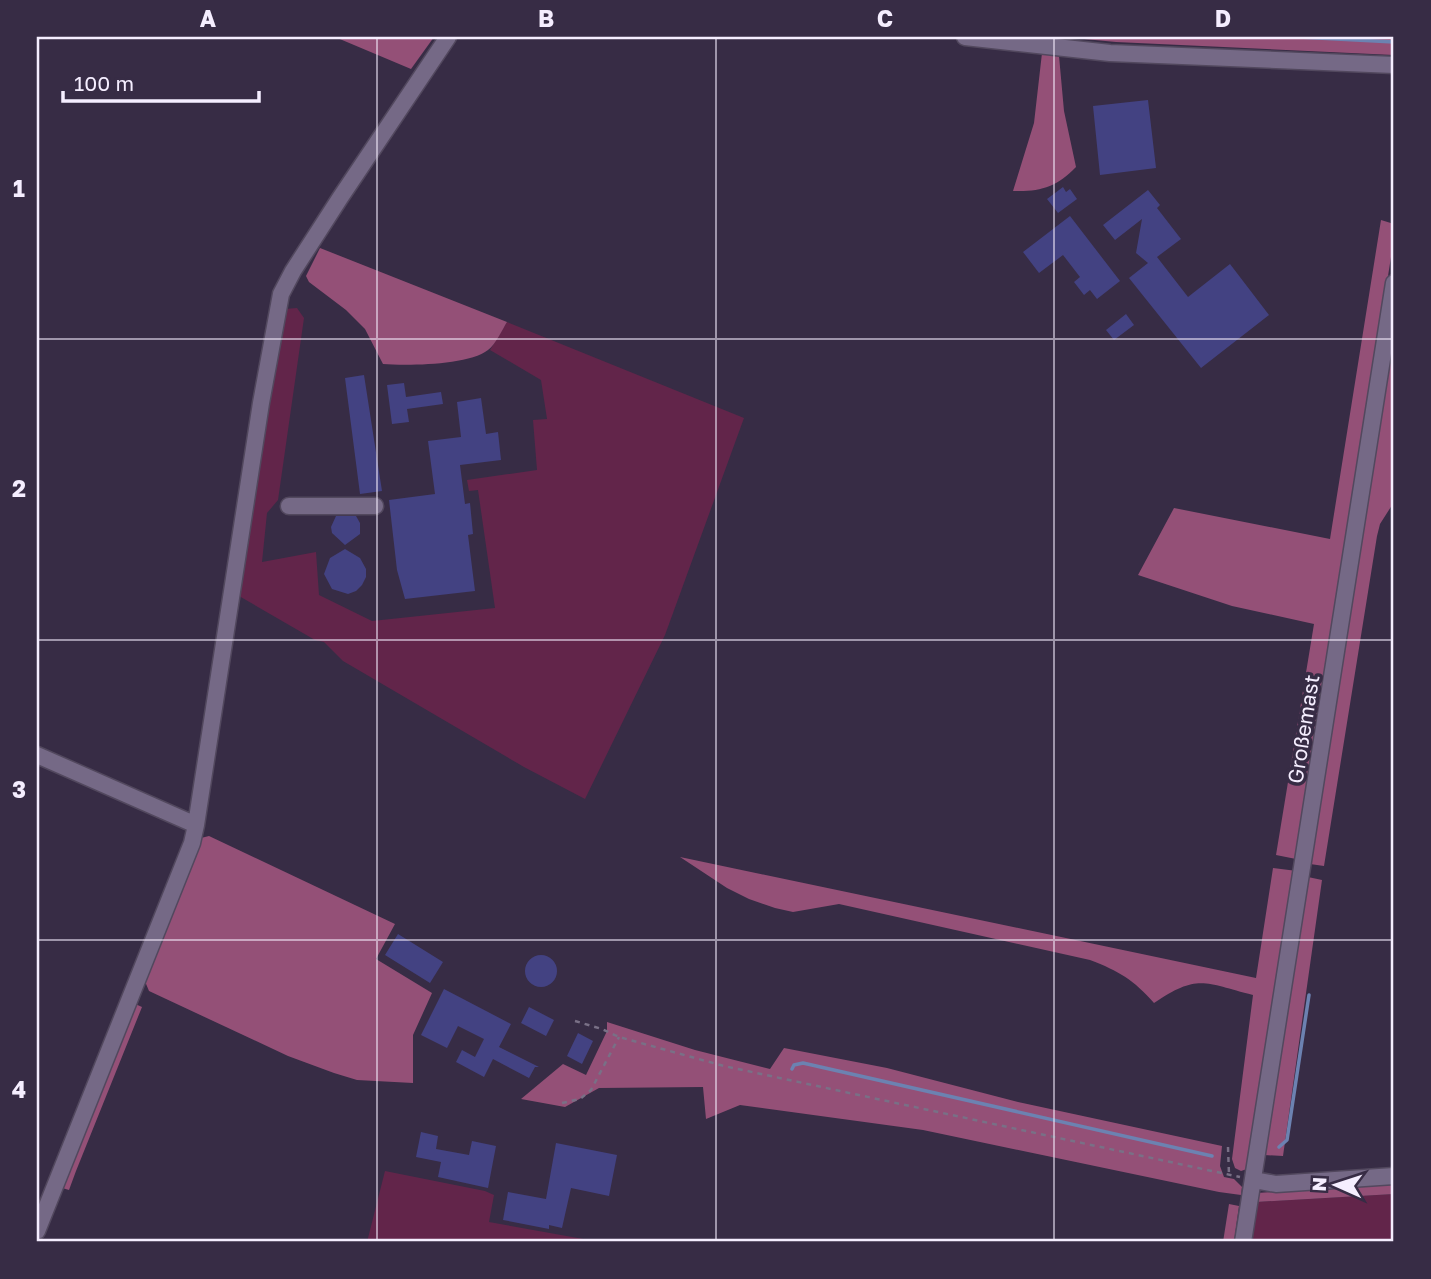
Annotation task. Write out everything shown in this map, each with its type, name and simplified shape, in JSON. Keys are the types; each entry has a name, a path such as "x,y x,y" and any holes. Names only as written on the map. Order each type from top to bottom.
{"street":[{"path":"37,1231 192,843 261,403 281,294 340,198 448,37"},
{"path":"964,37 1110,53 1394,65"},
{"name":"Großemast","path":"1243,1242 1394,283"},
{"path":"289,506 374,506"},
{"path":"37,755 196,825"},
{"path":"1254,1180 1276,1184 1394,1177"}],"path":[{"path":"575,1021 619,1037 724,1066 1254,1180"},
{"path":"562,1102 580,1099 591,1090 619,1037"},
{"path":"1228,1147 1229,1175"}],"shaded area":[{"path":"335,37 434,37 411,69"},
{"path":"1063,37 1394,37 1394,55 1116,42"},
{"path":"1042,53 1059,56 1064,111 1076,167 1048,187 1013,191 1034,123"},
{"path":"1381,220 1394,224 1394,238 1296,859 1276,855 1314,624 1232,606 1138,575 1174,508 1330,539"},
{"path":"320,248 507,322 494,344 479,355 453,362 383,364 365,329 346,310 309,282 306,276"},
{"path":"297,308 304,318 278,500 267,513 262,562 316,552 319,595 372,621 495,608 478,490 469,491 467,480 537,470 533,420 547,419 541,380 490,350 507,322 744,418 665,635 585,799 524,767 343,661 324,642 315,640 239,596 285,309"},
{"path":"1394,326 1394,502 1380,524 1377,536 1324,866 1310,864"},
{"path":"209,836 395,924 376,959 432,993 413,1035 413,1083 357,1080 334,1073 288,1056 149,991 144,979 201,838"},
{"path":"680,857 1256,978 1273,868 1297,871 1247,1169 1241,1171 1235,1168 1232,1159 1253,995 1202,983 1181,987 1154,1003 1125,977 1090,960 839,904 793,912 775,908 727,888"},
{"path":"1308,877 1322,880 1283,1156 1264,1155"},
{"path":"133,1003 142,1007 69,1190 59,1187"},
{"path":"607,1022 695,1050 770,1069 784,1048 887,1068 1018,1102 1222,1146 1220,1166 1224,1177 1234,1179 1242,1187 1241,1195 923,1130 740,1105 706,1119 703,1087 599,1088 565,1107 521,1099 563,1064 586,1075 607,1031"},
{"path":"385,1171 494,1195 489,1222 600,1242 367,1242"},
{"path":"1394,1184 1394,1194 1256,1202 1257,1193"},
{"path":"1394,1194 1394,1242 1249,1242 1256,1202"},
{"path":"1229,1204 1239,1206 1234,1242 1223,1242"}],"building":[{"path":"1148,100 1156,168 1100,175 1093,106"},
{"path":"1063,187 1066,192 1070,189 1077,199 1058,213 1047,199"},
{"path":"1148,190 1160,205 1157,208 1181,239 1157,257 1188,297 1230,264 1269,315 1201,368 1129,278 1148,263 1136,253 1142,219 1115,240 1103,225"},
{"path":"1070,216 1120,281 1097,299 1090,290 1084,295 1074,282 1080,277 1063,255 1039,273 1023,252"},
{"path":"1126,314 1134,325 1114,340 1106,330"},
{"path":"364,375 382,491 360,494 345,378"},
{"path":"404,383 406,397 441,392 443,404 407,409 409,422 392,424 387,385"},
{"path":"481,398 486,434 498,432 501,460 460,465 465,504 470,503 473,534 468,535 475,591 405,599 397,570 389,500 435,494 428,441 461,437 457,402"},
{"path":"336,516 356,516 360,523 360,534 345,545 332,533 331,527"},
{"path":"345,549 360,558 366,569 362,585 348,594 332,589 324,574 330,558"},
{"path":"398,934 443,962 430,983 385,955"},
{"path":"541,955 552,960 557,971 552,982 541,987 530,982 525,971 530,960"},
{"path":"444,989 511,1024 499,1047 539,1067 535,1067 529,1078 493,1059 484,1077 456,1062 462,1050 475,1057 484,1039 458,1026 447,1048 421,1035"},
{"path":"529,1007 554,1020 546,1036 521,1023"},
{"path":"578,1033 593,1041 582,1064 567,1056"},
{"path":"421,1132 438,1136 436,1149 469,1155 472,1141 496,1146 488,1188 438,1177 441,1162 416,1157"},
{"path":"556,1143 617,1155 609,1196 571,1188 562,1228 549,1225 549,1229 503,1220 508,1192 546,1199"}],"waterway":[{"path":"1298,37 1394,42"},
{"path":"1279,1147 1287,1140 1309,995"},
{"path":"792,1069 794,1065 803,1063 1212,1156"}]}
